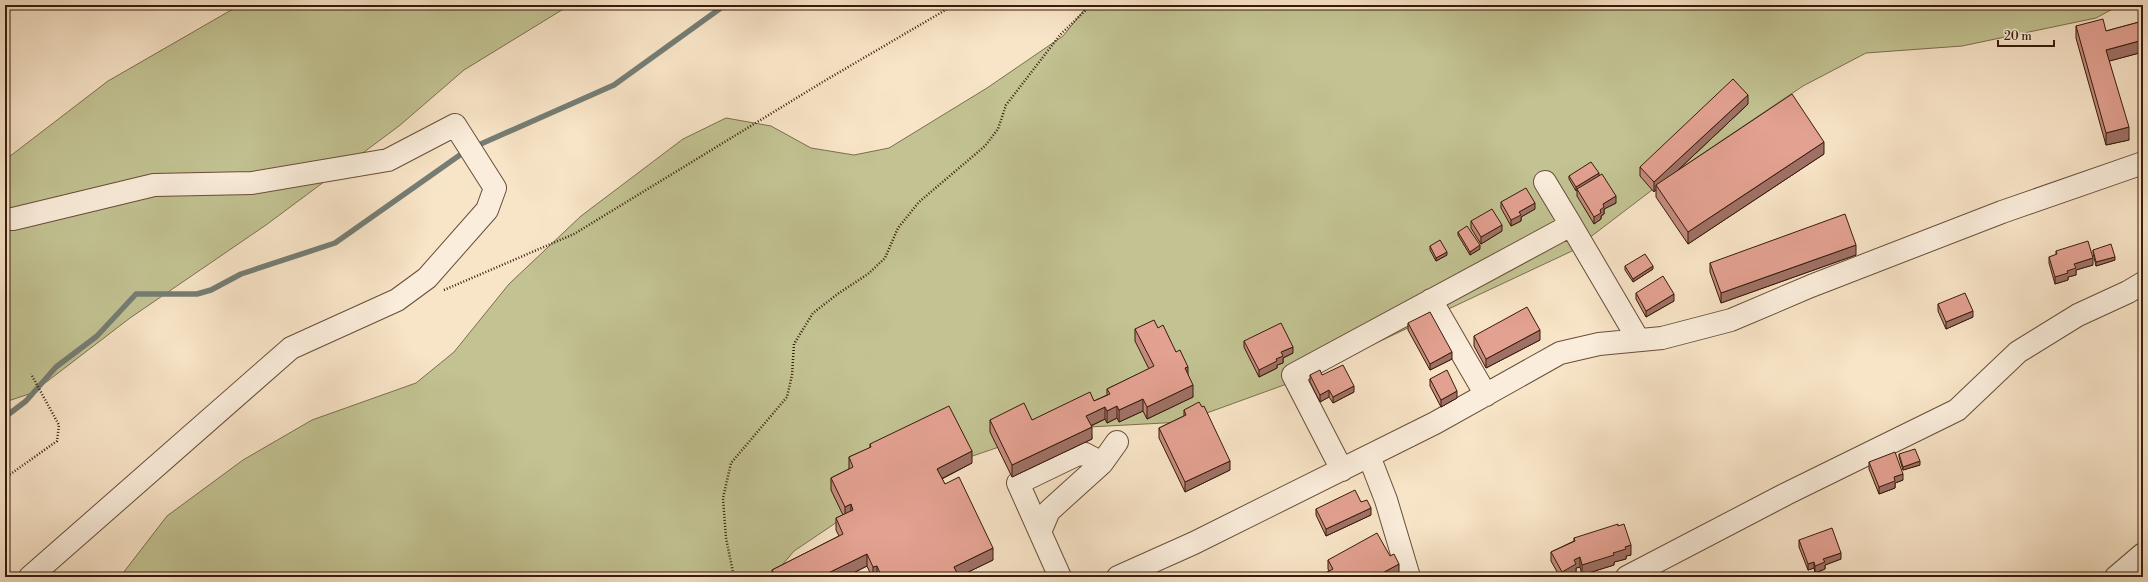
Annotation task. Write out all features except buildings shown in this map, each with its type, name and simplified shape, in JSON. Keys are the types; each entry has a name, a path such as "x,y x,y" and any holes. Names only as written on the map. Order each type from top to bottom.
{"street":[{"path":"5,219 13,219 154,185 252,183 388,160 455,125 495,188 487,210 427,278 397,300 292,348 30,577"},
{"path":"1118,577 1194,544 1435,423 1560,353 1599,344 1638,338 1662,338 1731,320 1810,286 2002,212 2143,163"},
{"path":"1545,182 1638,338"},
{"path":"1342,470 1293,375 1571,225"},
{"path":"1627,577 1786,494 1957,410 2018,352 2078,315 2128,292 2143,283"},
{"path":"1431,300 1486,395"},
{"path":"1040,532 1049,511 1102,463 1117,442"},
{"path":"1060,577 1018,483 1076,455 1085,454 1102,463"},
{"path":"1368,456 1386,500 1409,577"},
{"path":"2116,577 2143,554"}],"path":[{"path":"439,291 574,234 826,80 954,5"},
{"path":"734,577 726,538 722,498 731,463 787,397 792,376 794,344 813,313 838,293 868,274 885,258 898,228 919,202 985,146 998,129 1006,105 1060,35 1091,5"},
{"path":"5,478 57,441 59,425 31,374"}],"green space":[{"path":"240,5 570,5 464,70 399,126 266,225 130,318 32,393 5,402 5,160 108,81"},
{"path":"1088,5 2120,5 2096,18 1962,46 1866,53 1803,86 1681,168 1572,251 1295,381 1182,422 1052,429 949,464 852,512 794,551 772,577 120,577 167,516 243,460 312,420 416,383 454,352 509,284 581,216 683,139 726,118 771,126 811,148 854,155 889,148 987,88 1063,36"}],"waterway":[{"path":"474,147 614,85 725,5"},
{"path":"5,417 26,401 56,367 97,336 136,294 197,294 211,290 241,274 335,243 467,150"}]}
